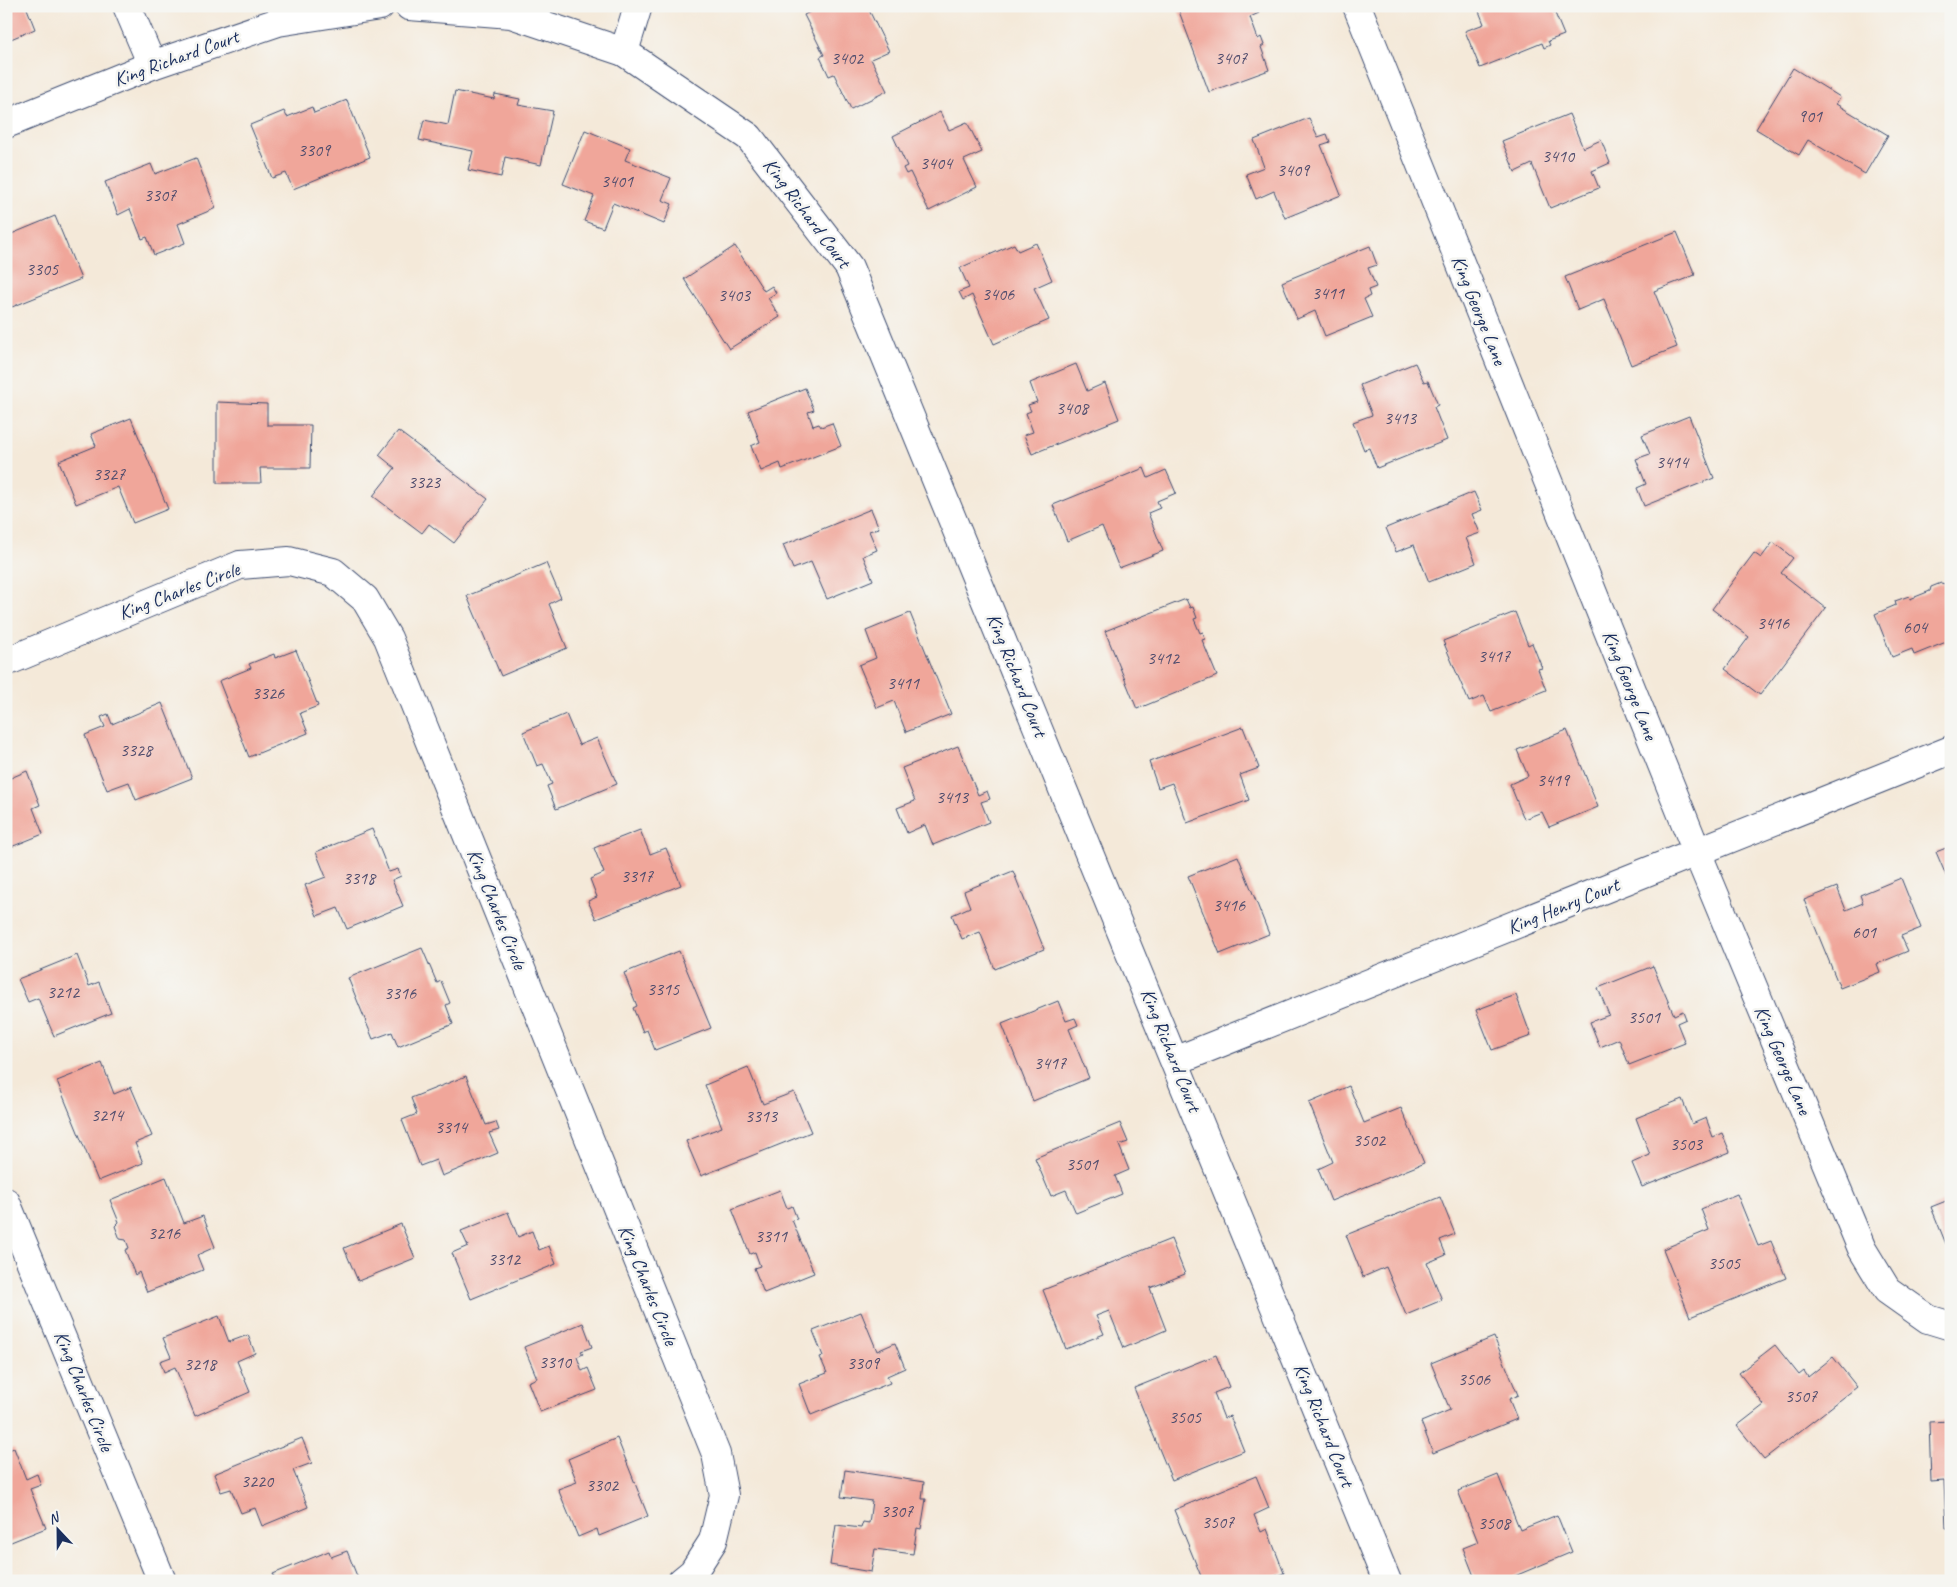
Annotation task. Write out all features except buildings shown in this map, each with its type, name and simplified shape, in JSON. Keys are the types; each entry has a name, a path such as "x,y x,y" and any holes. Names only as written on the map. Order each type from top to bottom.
{"street":[{"path":"127,6 152,64"},
{"name":"King Richard Court","path":"6,124 152,64 278,22 380,6"},
{"name":"King Richard Court","path":"409,6 511,14 624,52 749,137 850,267 1387,1581"},
{"path":"624,52 638,6"},
{"name":"King George Lane","path":"1357,6 1697,852 1862,1249 1887,1290 1928,1319 1951,1326"},
{"name":"King Charles Circle","path":"6,662 240,565 289,561 333,572 365,599 392,647 716,1454 724,1495 713,1541 693,1572 682,1581"},
{"name":"King Henry Court","path":"1176,1061 1951,750"},
{"name":"King Charles Circle","path":"6,1202 162,1581"}]}
